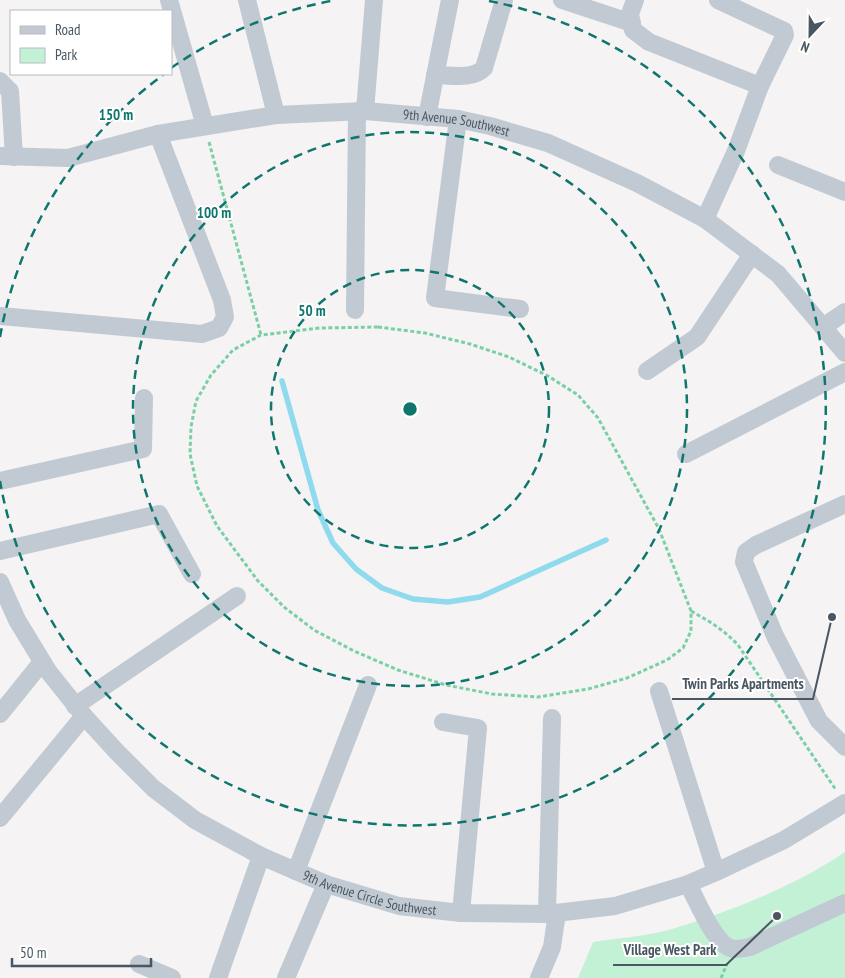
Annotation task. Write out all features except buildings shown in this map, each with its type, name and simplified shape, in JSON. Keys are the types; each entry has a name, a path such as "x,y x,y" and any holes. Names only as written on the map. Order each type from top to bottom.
{"street":[{"path":"247,0 276,115"},
{"path":"355,310 361,111 374,0"},
{"path":"427,117 450,0"},
{"path":"435,75 474,75 484,68 504,0"},
{"path":"562,0 632,23"},
{"path":"634,0 630,14 633,30 649,42 760,86"},
{"path":"705,219 736,151 760,86 785,35 784,31 718,0"},
{"path":"172,10 205,126"},
{"path":"0,81 10,90 7,157"},
{"name":"9th Avenue Southwest","path":"7,157 68,158 158,134 276,115 361,111 458,119 490,126 548,143 637,183 705,219 778,274 845,352"},
{"path":"458,119 435,298 520,309"},
{"path":"0,316 202,334 219,328 225,317 222,300 158,134"},
{"path":"778,164 845,192"},
{"path":"647,371 696,337 752,254"},
{"path":"823,327 845,312"},
{"path":"686,454 845,372"},
{"path":"0,481 143,449 144,398"},
{"path":"845,504 756,544 746,552 744,562 775,636 819,720 845,747"},
{"path":"0,551 159,514 192,574"},
{"name":"9th Avenue Circle Southwest","path":"0,582 17,620 42,662 80,711 117,752 154,788 195,820 261,856 326,884 399,906 461,913 552,913 615,906 688,884 716,872 784,840 843,800"},
{"path":"0,818 80,711 237,596"},
{"path":"0,714 42,662"},
{"path":"296,871 368,685"},
{"path":"658,691 716,872"},
{"path":"539,978 552,947 552,718"},
{"path":"443,722 478,728 461,913"},
{"path":"218,978 261,856"},
{"path":"286,978 326,884"},
{"path":"688,884 712,929 721,942 733,949 750,947 845,903"},
{"path":"139,964 172,978"}],"path":[{"path":"205,126 261,335"},
{"path":"359,327 378,327 424,333 470,344 509,357 548,376 578,395 598,418 659,529 691,611 691,631 684,648 667,660 619,680 588,689 538,696 492,694 446,685 398,670 354,651 314,630 284,607 258,581 217,526 197,486 190,454 191,427 196,401 211,375 233,350 261,335 320,328 359,327"},
{"path":"691,611 716,625 738,645 843,800"}],"green space":[{"path":"845,852 845,978 578,978 593,942 643,935 695,922 762,897 825,865"}],"waterway":[{"path":"282,381 318,510 333,543 356,569 382,588 413,599 448,602 480,597 606,540"}],"place":[{"name":"Twin Parks Apartments","path":"832,617"},
{"name":"Village West Park","path":"777,916"}]}
